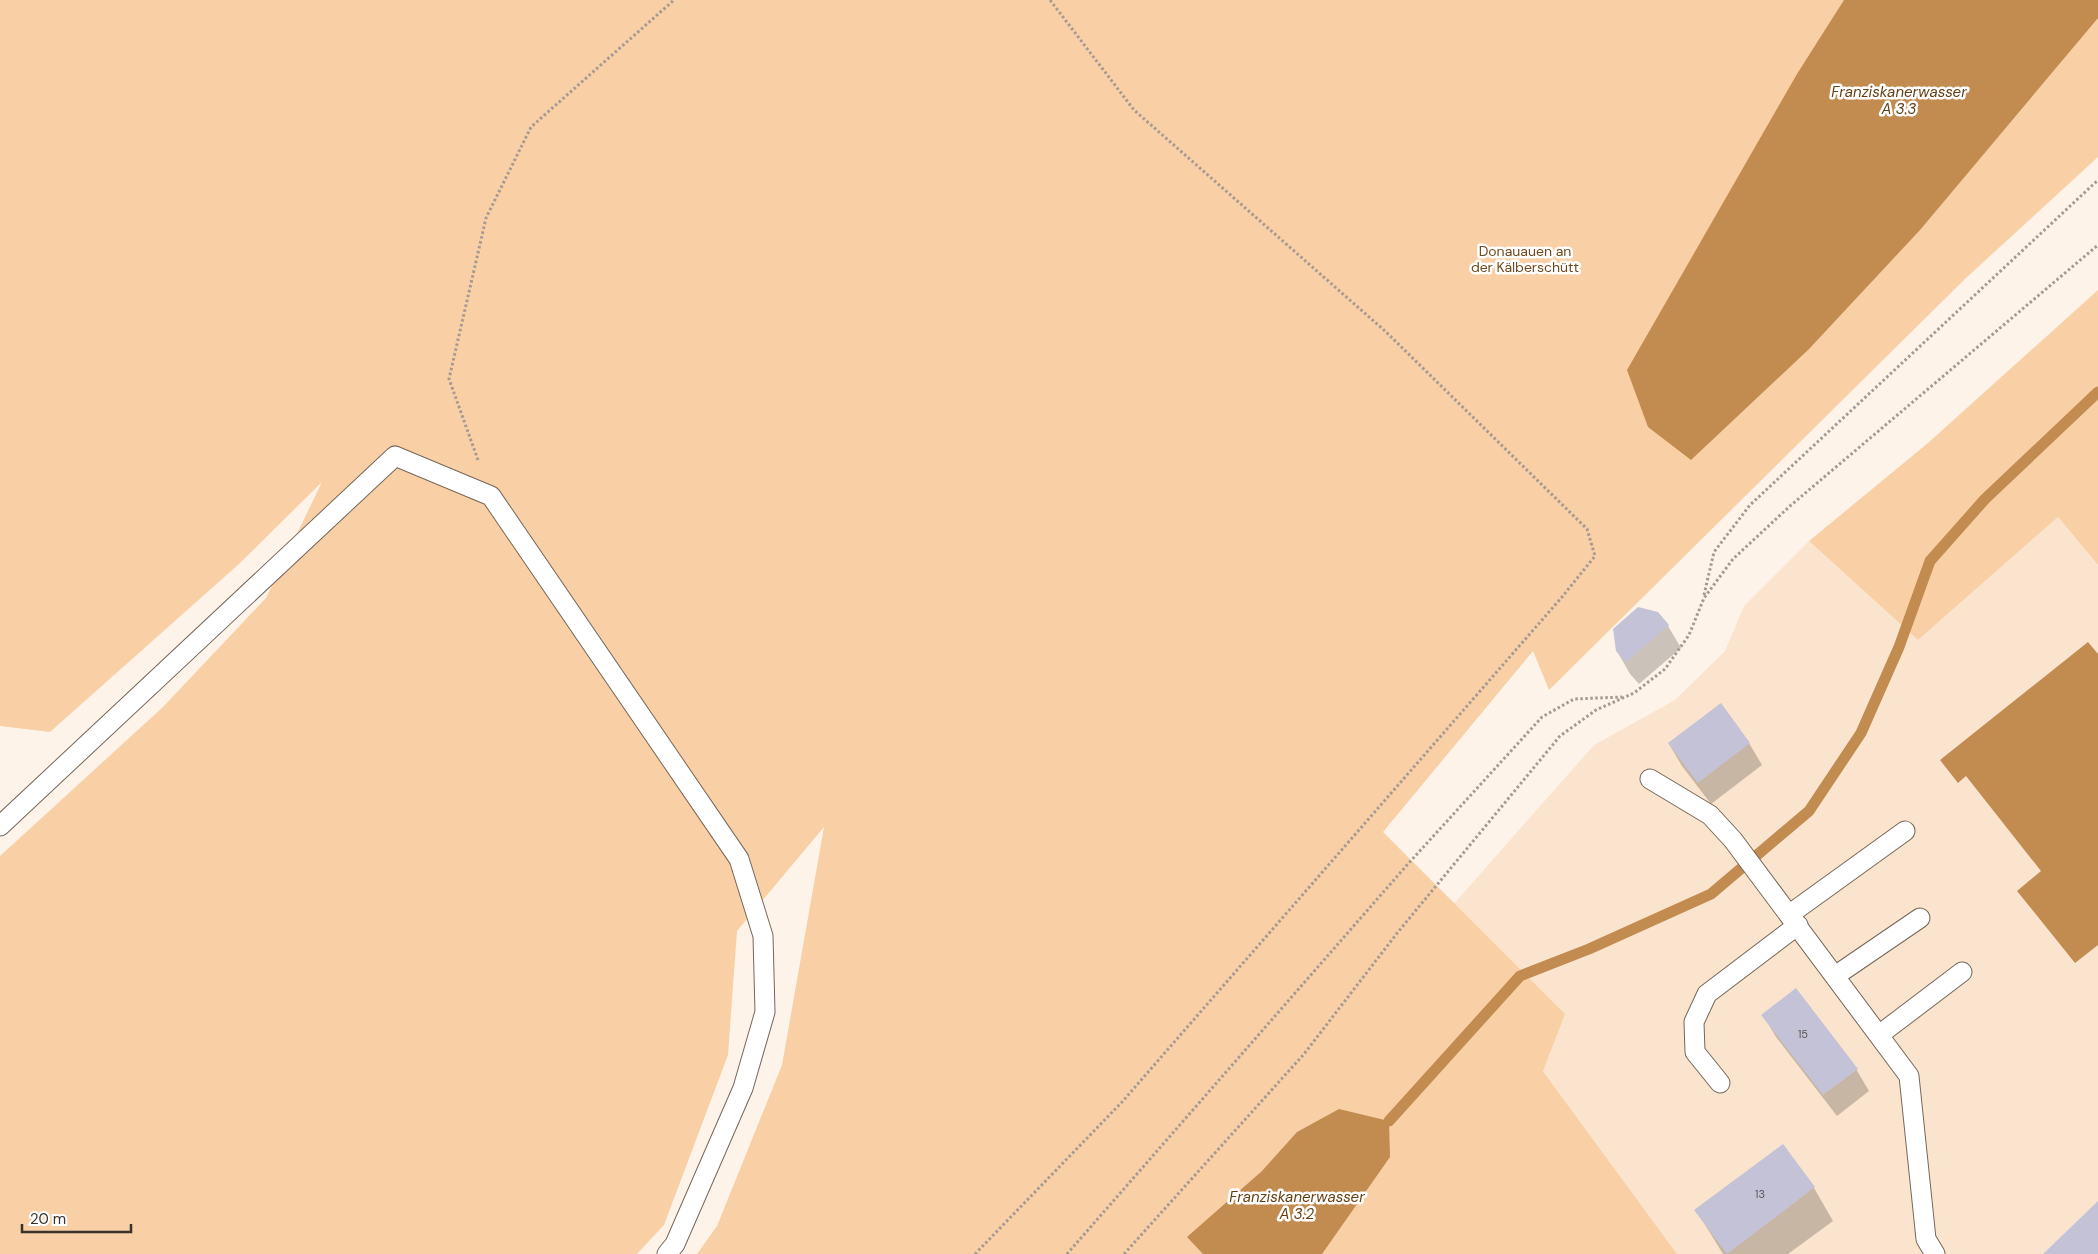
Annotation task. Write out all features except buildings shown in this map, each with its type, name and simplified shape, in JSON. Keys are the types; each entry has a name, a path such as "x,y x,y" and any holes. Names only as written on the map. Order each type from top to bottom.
{"lane":[{"path":"0,826 395,456 491,496 739,859 763,936 765,1012 743,1088 675,1244 667,1254"},
{"path":"1650,779 1710,815 1733,840 1770,887 1909,1076 1926,1239 1935,1254"},
{"path":"1720,1083 1696,1052 1694,1022 1707,994 1794,920 1905,832"},
{"path":"1835,976 1920,918"},
{"path":"1879,1035 1962,972"}],"path":[{"path":"491,496 449,379 486,218 531,127 674,0"},
{"path":"974,1254 1122,1102 1562,597 1595,556 1587,529 1392,338 1134,110 1050,0"},
{"path":"1124,1254 1304,1054 1398,932 1560,736 1596,710 1634,693 1665,669 1689,635 1704,598 1714,552 1750,505 2098,180"},
{"path":"1704,598 1733,559 1790,506 2098,245"},
{"path":"1067,1254 1407,865 1542,717 1574,700 1625,697"}],"shaded area":[{"path":"2058,517 2098,565 2098,1254 1677,1254 1436,924 1594,745 1675,700 1725,651 1744,606 1809,541 1918,640"}],"green space":[{"name":"Donauauen an der Kälberschütt","path":"0,0 2098,0 2098,157 1966,278 1549,690 1533,651 1383,832 1565,1014 1543,1071 1677,1254 697,1254 717,1226 782,1065 824,827 737,931 728,1055 664,1225 637,1254 0,1254 0,856 163,707 266,598 322,482 239,564 50,732 0,726"},
{"path":"2098,290 2098,565 2058,517 1918,640 1809,541 1928,443"}],"water":[{"name":"Franziskanerwasser A 3.3","path":"1844,0 2098,0 2098,18 1920,230 1809,349 1691,460 1648,427 1627,370 1797,74"},
{"path":"2088,642 2098,654 2098,945 2075,963 2017,891 2041,871 1966,776 1958,783 1940,760"},
{"name":"Franziskanerwasser A 3.2","path":"1339,1109 1389,1121 1390,1157 1322,1254 1203,1254 1187,1237 1262,1171 1297,1132"}],"waterway":[{"path":"1389,1121 1520,976 1589,949 1711,894 1809,811 1861,733 1899,647 1930,561 1985,499 2098,392"}]}
